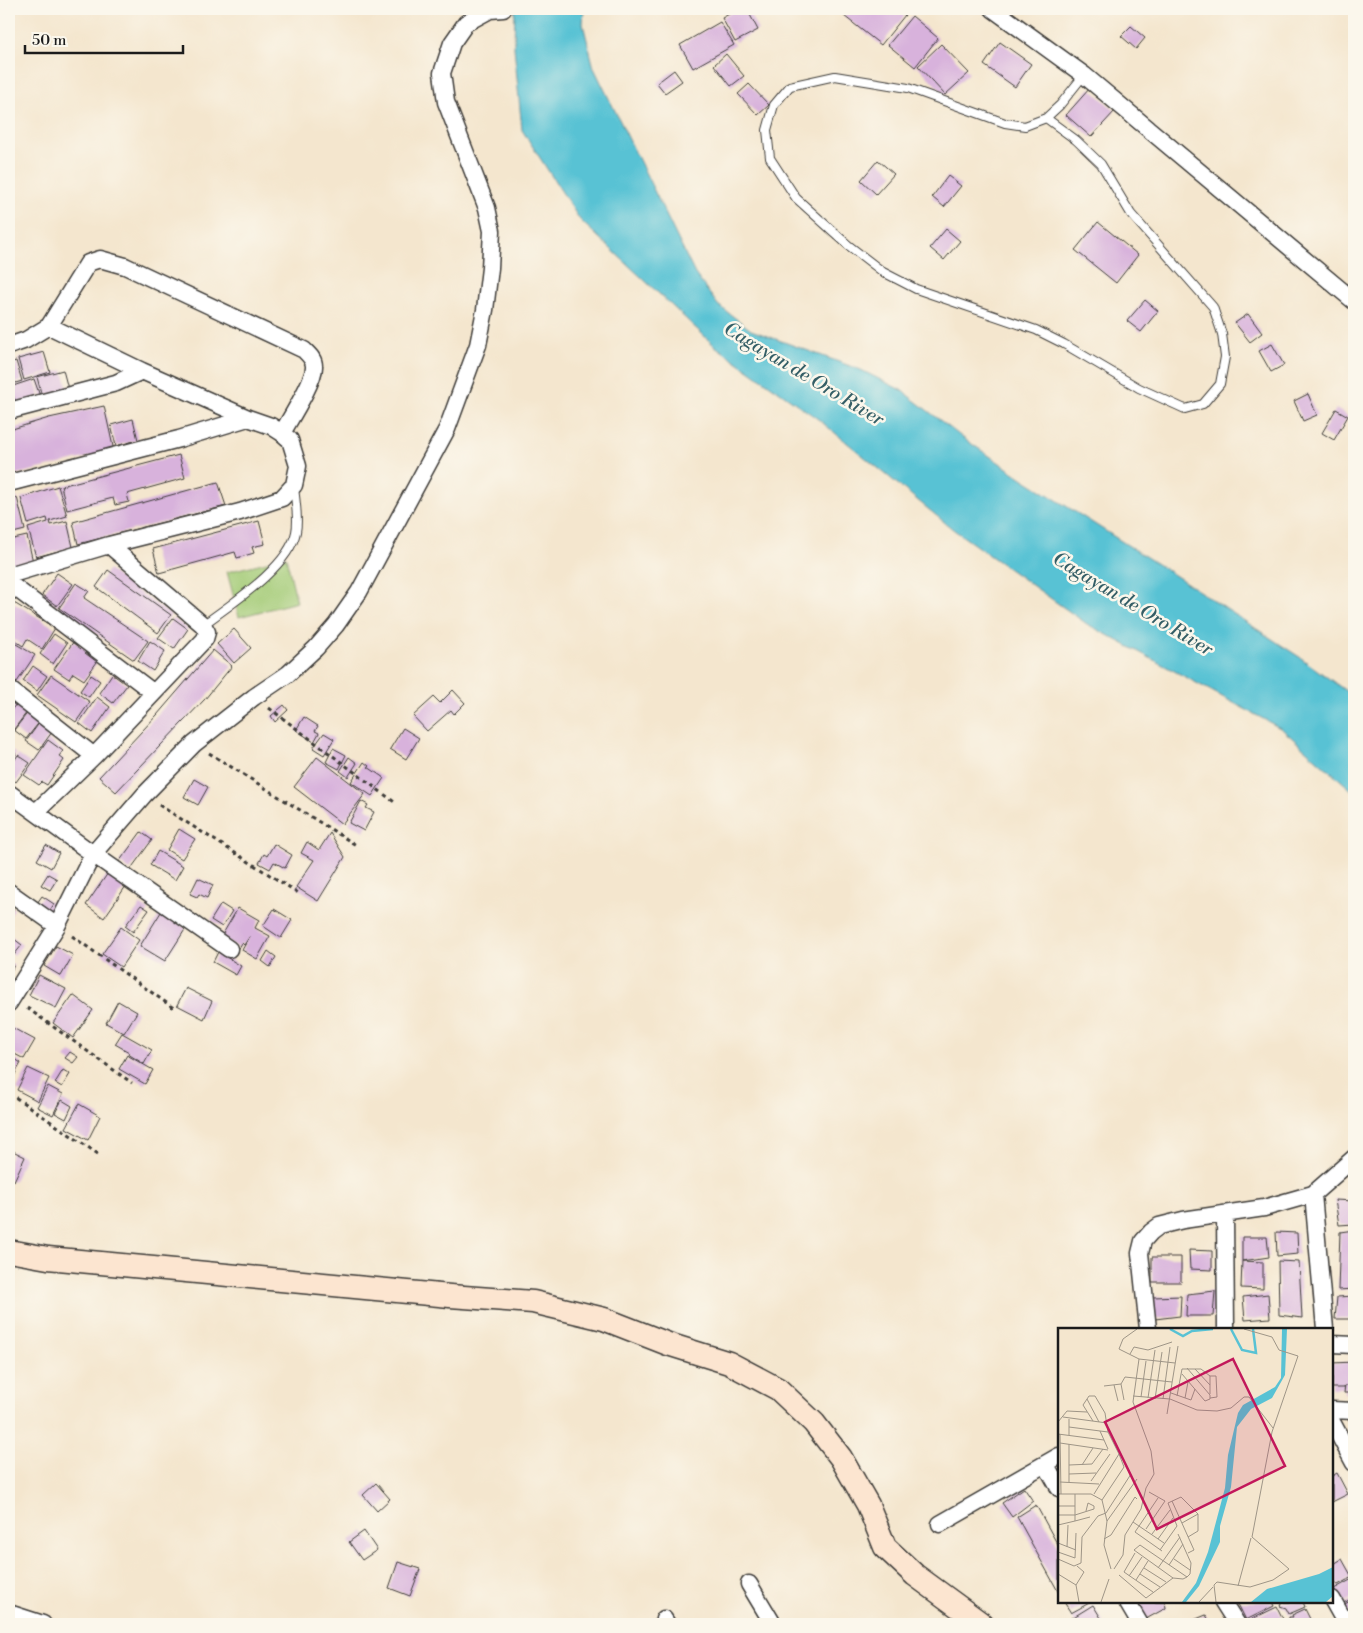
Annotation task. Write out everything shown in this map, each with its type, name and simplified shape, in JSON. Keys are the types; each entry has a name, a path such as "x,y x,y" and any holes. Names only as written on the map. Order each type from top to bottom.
{"street":[{"path":"993,9 1084,75 1354,301"},
{"path":"10,999 57,926 93,854 144,796 194,744 288,674 316,648 336,625 359,592 447,429 475,354 485,310 492,231 487,208 446,102 442,73 452,43 466,23 496,10"},
{"path":"9,346 26,340 49,326 88,263 100,259 125,266 304,350 312,358 315,367 309,385 282,433"},
{"path":"9,574 109,545 240,512 282,498 294,485 298,466 290,440 271,426 248,418 142,371 49,326"},
{"path":"9,412 116,383 142,371"},
{"path":"9,483 179,439 248,418"},
{"path":"36,812 94,756 154,693 205,639 207,632 203,625 109,545"},
{"path":"9,583 154,693"},
{"path":"9,689 94,756"},
{"path":"9,794 229,949"},
{"path":"9,892 57,926"},
{"path":"1148,1328 1140,1253 1143,1241 1151,1232 1159,1226 1183,1220 1264,1208 1313,1194 1354,1158"},
{"path":"1313,1194 1325,1328"},
{"path":"1224,1214 1226,1328"},
{"path":"9,1251 58,1259 533,1302 604,1319 668,1344 729,1363 778,1389 814,1422 841,1458 864,1497 885,1547 915,1575 982,1624"},
{"path":"1333,1344 1354,1345"},
{"path":"1333,1410 1354,1411"},
{"path":"1333,1424 1354,1463"},
{"path":"940,1524 1052,1460 1058,1484"},
{"path":"749,1584 773,1624"},
{"path":"1333,1601 1346,1624"},
{"path":"1128,1603 1140,1624"},
{"path":"1224,1603 1237,1624"},
{"path":"17,1618 43,1624"}],"lane":[{"path":"1046,118 1076,140 1101,164 1132,214 1213,307 1222,334 1226,356 1220,384 1202,404 1185,409 1139,388 1064,344 1036,330 916,289 883,272 848,245 796,198 770,158 767,130 774,105 790,86 835,76 908,88 1005,122 1025,126 1046,118 1060,105 1084,75"},
{"path":"203,625 278,565 292,544 296,530 294,485"}],"path":[{"path":"254,698 397,804"},
{"path":"194,744 356,845"},
{"path":"144,796 300,894"},
{"path":"57,926 175,1009"},
{"path":"10,999 132,1083"},
{"path":"9,1093 98,1154"}],"green space":[{"path":"286,557 297,602 239,617 227,572"}],"water":[{"name":"Cagayan de Oro River","path":"515,9 584,9 583,24 594,68 695,274 718,305 751,330 861,370 901,390 963,438 1022,478 1301,658 1354,697 1354,792 1282,729 1087,624 954,530 818,419 715,346 580,220 522,130 514,47"}],"building":[{"path":"738,9 758,9 749,13 758,30 735,42 722,18"},
{"path":"850,9 897,9 905,15 881,45 844,16"},
{"path":"912,16 938,38 915,67 888,45"},
{"path":"720,22 734,45 693,68 680,45"},
{"path":"1131,26 1145,38 1136,49 1121,36"},
{"path":"1000,42 1031,64 1015,87 984,65"},
{"path":"941,44 969,73 945,95 918,66"},
{"path":"726,54 744,76 731,86 714,65"},
{"path":"674,70 682,81 665,93 657,83"},
{"path":"749,84 769,105 758,115 738,94"},
{"path":"1090,88 1115,111 1091,137 1066,115"},
{"path":"878,160 894,174 876,194 861,180"},
{"path":"948,176 961,186 944,207 932,197"},
{"path":"1098,222 1138,255 1116,283 1075,250"},
{"path":"946,229 960,241 944,260 930,248"},
{"path":"1145,300 1158,311 1141,332 1127,321"},
{"path":"1248,314 1262,333 1250,342 1235,323"},
{"path":"1272,344 1284,365 1271,372 1259,351"},
{"path":"44,352 50,372 24,380 18,359"},
{"path":"16,361 22,381 9,385 9,363"},
{"path":"63,370 68,389 42,397 37,377"},
{"path":"34,379 40,396 16,404 10,387"},
{"path":"1308,394 1317,415 1303,421 1294,401"},
{"path":"104,406 114,451 9,476 9,430 49,418"},
{"path":"1336,409 1348,416 1334,440 1322,433"},
{"path":"133,419 138,440 116,446 111,425"},
{"path":"179,455 185,478 127,494 129,502 115,505 113,498 67,510 61,486"},
{"path":"1354,470 1354,484 1349,481"},
{"path":"218,482 226,506 78,544 73,522"},
{"path":"58,486 67,516 50,521 51,525 67,521 73,547 36,557 28,528 48,522 47,518 28,524 21,498"},
{"path":"17,497 25,530 9,534 9,499"},
{"path":"259,521 265,544 252,547 254,553 237,558 235,552 159,573 153,549"},
{"path":"27,536 33,562 9,568 9,540"},
{"path":"108,570 171,615 158,633 96,587"},
{"path":"57,573 73,584 57,606 42,595"},
{"path":"76,583 89,591 84,598 148,641 134,660 59,608"},
{"path":"14,603 55,628 42,649 27,639 23,646 10,637 14,630 9,626 9,611"},
{"path":"173,618 188,629 174,649 158,638"},
{"path":"234,629 251,648 234,663 217,644"},
{"path":"54,634 67,643 53,664 40,654"},
{"path":"9,640 35,655 17,682 9,676"},
{"path":"74,641 87,650 85,653 97,662 84,680 73,673 69,679 54,669"},
{"path":"150,641 165,651 153,671 138,661"},
{"path":"213,650 232,666 205,699 116,792 99,777 157,715"},
{"path":"33,666 47,676 37,691 23,681"},
{"path":"112,674 127,685 113,703 99,693"},
{"path":"51,675 90,702 76,722 37,695"},
{"path":"91,675 100,681 89,697 80,691"},
{"path":"453,690 465,703 454,714 451,710 427,731 413,716 434,697 440,703"},
{"path":"97,697 110,707 92,733 79,723"},
{"path":"16,704 27,712 11,733 9,731 9,713"},
{"path":"284,705 288,710 275,722 271,716"},
{"path":"29,711 41,720 26,739 14,730"},
{"path":"304,717 318,726 315,731 319,733 314,742 296,730"},
{"path":"40,722 52,732 39,750 26,741"},
{"path":"403,728 419,738 406,759 390,749"},
{"path":"324,733 334,739 324,755 313,748"},
{"path":"48,740 63,751 59,756 64,760 47,785 42,782 39,785 24,775"},
{"path":"333,748 346,755 339,769 326,762"},
{"path":"9,749 16,754 9,765"},
{"path":"18,755 30,763 16,782 9,777 9,768"},
{"path":"317,757 365,794 342,824 294,787"},
{"path":"349,757 357,763 348,777 340,771"},
{"path":"364,762 384,778 372,796 351,782"},
{"path":"194,779 208,787 198,805 184,797"},
{"path":"361,801 368,805 366,808 374,812 364,831 349,823"},
{"path":"179,829 195,839 182,859 167,850"},
{"path":"141,832 152,840 130,870 119,862"},
{"path":"330,833 345,857 318,901 296,887 314,860 301,853 307,842 319,850"},
{"path":"274,844 292,855 285,868 274,862 270,869 259,863 264,854 267,856"},
{"path":"46,845 59,853 51,868 37,860"},
{"path":"158,851 183,866 175,880 150,865"},
{"path":"108,873 126,886 104,918 86,905"},
{"path":"48,874 57,879 50,890 41,885"},
{"path":"198,878 213,885 207,898 199,894 197,897 190,894"},
{"path":"42,896 54,904 47,915 35,906"},
{"path":"221,904 232,911 222,927 211,920"},
{"path":"141,905 149,910 133,932 125,926"},
{"path":"9,906 14,909 9,918"},
{"path":"238,908 259,920 255,928 270,936 257,959 242,950 250,936 244,945 242,943 239,948 221,937"},
{"path":"274,909 292,920 281,938 263,926"},
{"path":"161,912 186,928 165,961 140,946"},
{"path":"121,927 139,940 121,967 102,954"},
{"path":"9,935 22,945 14,955 9,950"},
{"path":"56,946 73,955 61,976 44,966"},
{"path":"268,951 276,957 270,967 262,961"},
{"path":"218,952 241,966 236,975 213,962"},
{"path":"9,962 14,965 9,975"},
{"path":"39,975 66,989 56,1008 29,995"},
{"path":"186,988 212,1001 204,1019 177,1005"},
{"path":"73,995 93,1010 73,1038 53,1023"},
{"path":"118,1001 137,1012 124,1033 106,1023"},
{"path":"9,1026 35,1040 24,1059 9,1051"},
{"path":"122,1033 152,1050 144,1064 115,1044"},
{"path":"70,1052 78,1057 73,1063 65,1058"},
{"path":"9,1055 21,1063 9,1085"},
{"path":"127,1055 153,1070 145,1084 119,1069"},
{"path":"28,1068 49,1078 38,1101 17,1090"},
{"path":"63,1070 70,1074 62,1087 55,1083"},
{"path":"48,1086 63,1094 53,1115 37,1107"},
{"path":"62,1100 72,1106 66,1119 55,1113"},
{"path":"79,1104 100,1116 88,1140 66,1128"},
{"path":"13,1151 25,1157 14,1181 9,1179 9,1160"},
{"path":"1335,1200 1354,1201 1354,1224 1339,1225"},
{"path":"1354,1230 1354,1289 1338,1290 1340,1232"},
{"path":"1276,1232 1297,1233 1298,1254 1277,1256"},
{"path":"1242,1237 1267,1237 1269,1257 1242,1261"},
{"path":"1189,1250 1212,1251 1212,1270 1190,1269"},
{"path":"1152,1257 1181,1257 1181,1282 1152,1282"},
{"path":"1242,1261 1263,1262 1263,1289 1241,1288"},
{"path":"1278,1261 1299,1262 1302,1318 1279,1315"},
{"path":"1215,1291 1213,1316 1186,1316 1187,1294"},
{"path":"1268,1294 1270,1318 1245,1320 1243,1297"},
{"path":"1181,1296 1180,1316 1155,1319 1153,1297"},
{"path":"1354,1296 1354,1319 1335,1319 1337,1297"},
{"path":"1354,1362 1354,1393 1344,1393 1345,1385 1344,1388 1333,1388 1333,1363"},
{"path":"1354,1432 1354,1448 1347,1436"},
{"path":"1337,1473 1348,1494 1333,1502 1333,1475"},
{"path":"376,1483 390,1499 377,1511 363,1495"},
{"path":"1024,1488 1033,1501 1012,1517 1002,1503"},
{"path":"1036,1505 1058,1545 1058,1591 1017,1517"},
{"path":"364,1531 377,1550 362,1560 349,1542"},
{"path":"1342,1559 1352,1577 1338,1585 1333,1582 1333,1564"},
{"path":"398,1562 420,1569 410,1596 389,1588"},
{"path":"1354,1578 1354,1597 1342,1604 1334,1589"},
{"path":"1354,1599 1354,1614 1349,1616 1343,1605"},
{"path":"1065,1603 1089,1603 1071,1613"},
{"path":"1134,1603 1165,1603 1166,1608 1146,1619"},
{"path":"1238,1603 1272,1603 1274,1606 1246,1620"},
{"path":"1282,1603 1303,1603 1305,1607 1289,1614 1286,1608 1280,1606"},
{"path":"1093,1605 1104,1623 1076,1624 1072,1618"},
{"path":"1277,1607 1284,1621 1277,1624 1255,1624 1252,1619"},
{"path":"1305,1609 1312,1623 1296,1624 1295,1621 1289,1621 1289,1617 1293,1617 1292,1615"},
{"path":"1206,1615 1211,1624 1184,1624"}]}
